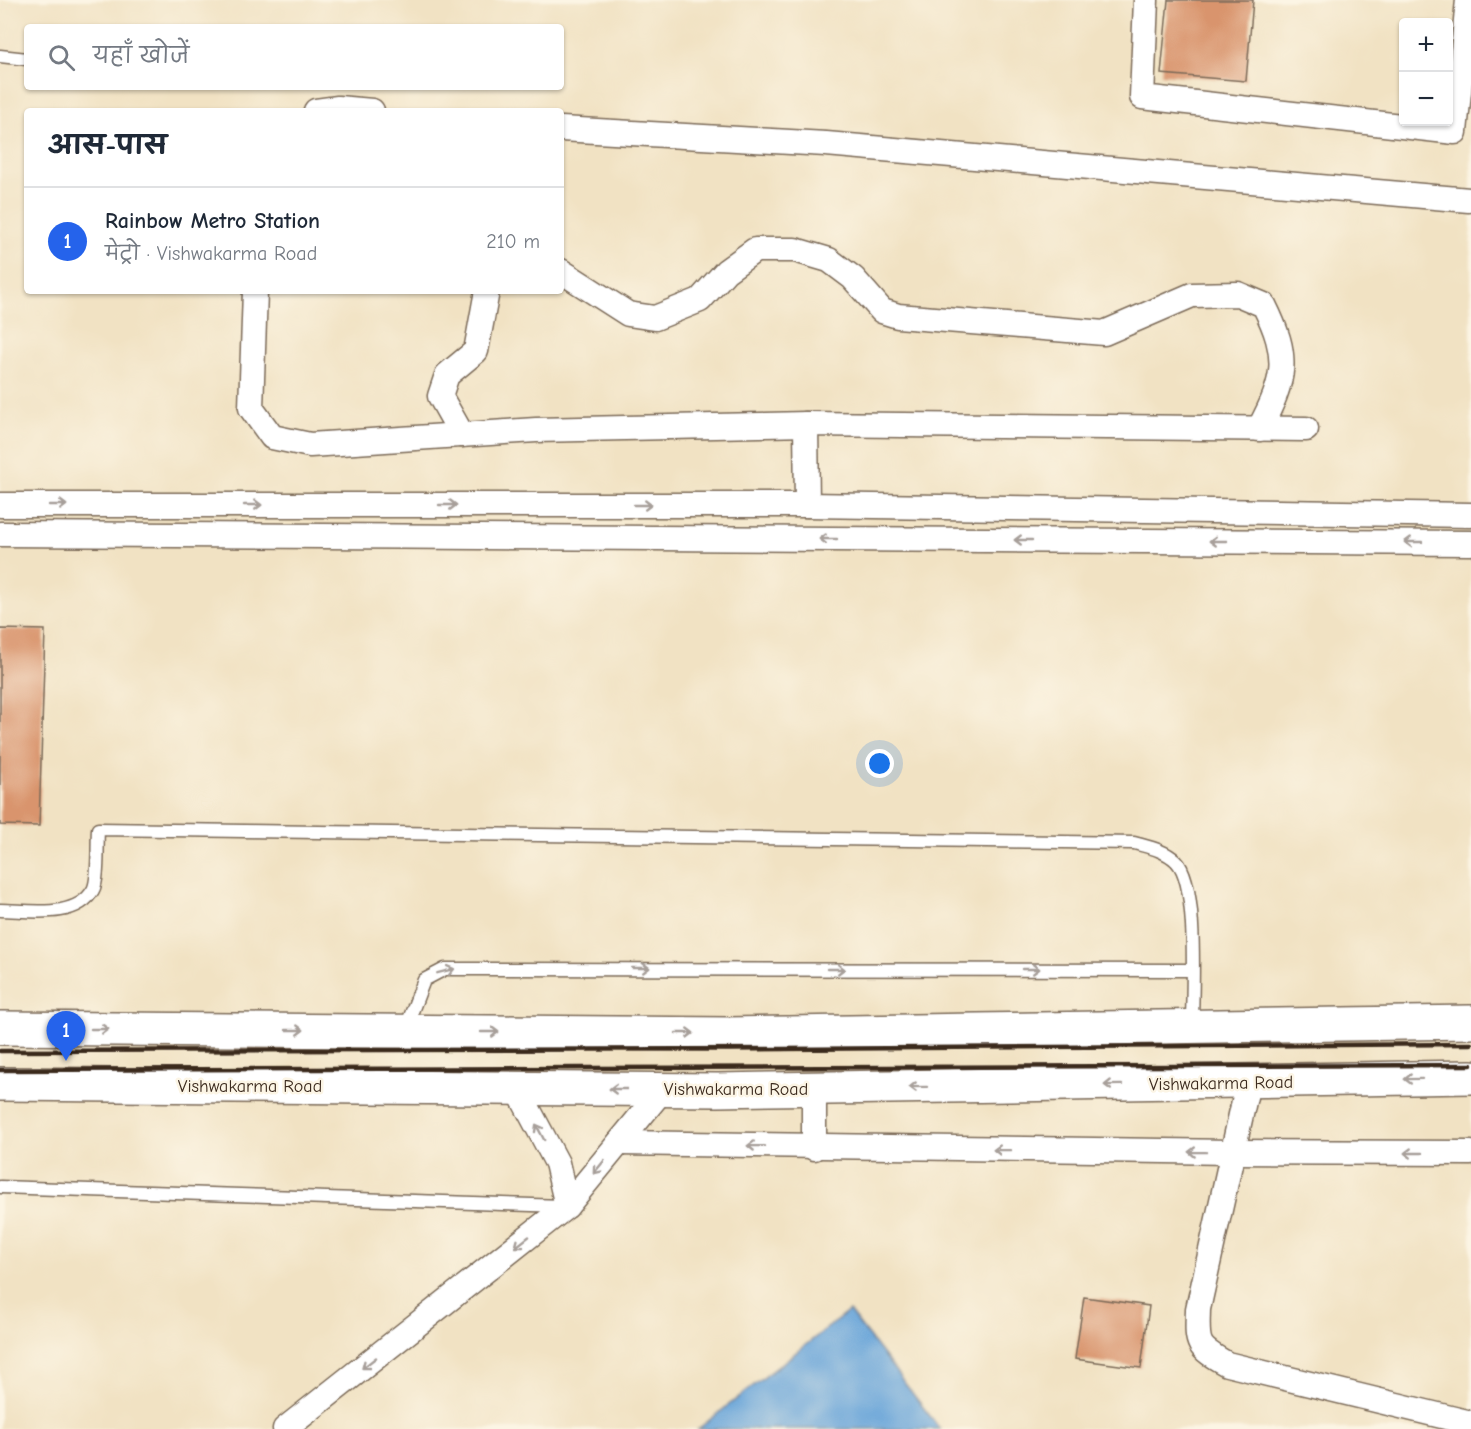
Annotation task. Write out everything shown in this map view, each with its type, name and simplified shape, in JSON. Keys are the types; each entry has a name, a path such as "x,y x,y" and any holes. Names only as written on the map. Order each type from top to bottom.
{"main road":[{"path":"0,1028 729,1034 1471,1023"},
{"name":"Vishwakarma Road","path":"0,1084 663,1089 1248,1083 1471,1077"}],"street":[{"path":"1146,0 1142,97 1455,132 1468,0"},
{"path":"564,129 826,144 1468,200"},
{"path":"564,273 628,314 655,318 700,300 726,271 755,250 795,250 829,261 853,278 882,311 898,316 1104,333 1192,295 1238,294 1264,305 1279,335 1281,383 1259,429"},
{"path":"255,294 251,408 272,437 310,445 536,430 806,424 1306,429"},
{"path":"462,435 440,396 447,375 476,351 486,294"},
{"path":"806,424 807,505"},
{"path":"0,505 807,505 1471,515"},
{"path":"0,534 1471,543"},
{"path":"1248,1083 1198,1309 1197,1337 1204,1351 1227,1364 1471,1423"},
{"path":"518,1088 557,1163 567,1206"},
{"path":"814,1088 814,1148"},
{"path":"285,1429 567,1206 663,1089"},
{"path":"619,1143 814,1148 1471,1153"}],"lane":[{"path":"0,56 24,59"},
{"path":"0,910 56,911 79,905 94,889 98,829 1134,843 1157,850 1178,862 1189,892 1192,1026"},
{"path":"405,1031 424,980 445,969 1192,970"},
{"path":"0,1187 567,1206"}],"water":[{"path":"849,1311 940,1429 698,1429"}],"building":[{"path":"1168,0 1253,0 1246,81 1161,74"},
{"path":"0,629 45,630 39,826 0,825"},
{"path":"1084,1297 1149,1306 1141,1368 1075,1359"}],"railway":[{"path":"0,1051 1471,1044"},
{"path":"0,1070 1471,1065"}],"place":[{"name":"Rainbow Metro Station","path":"66,1061"}]}
